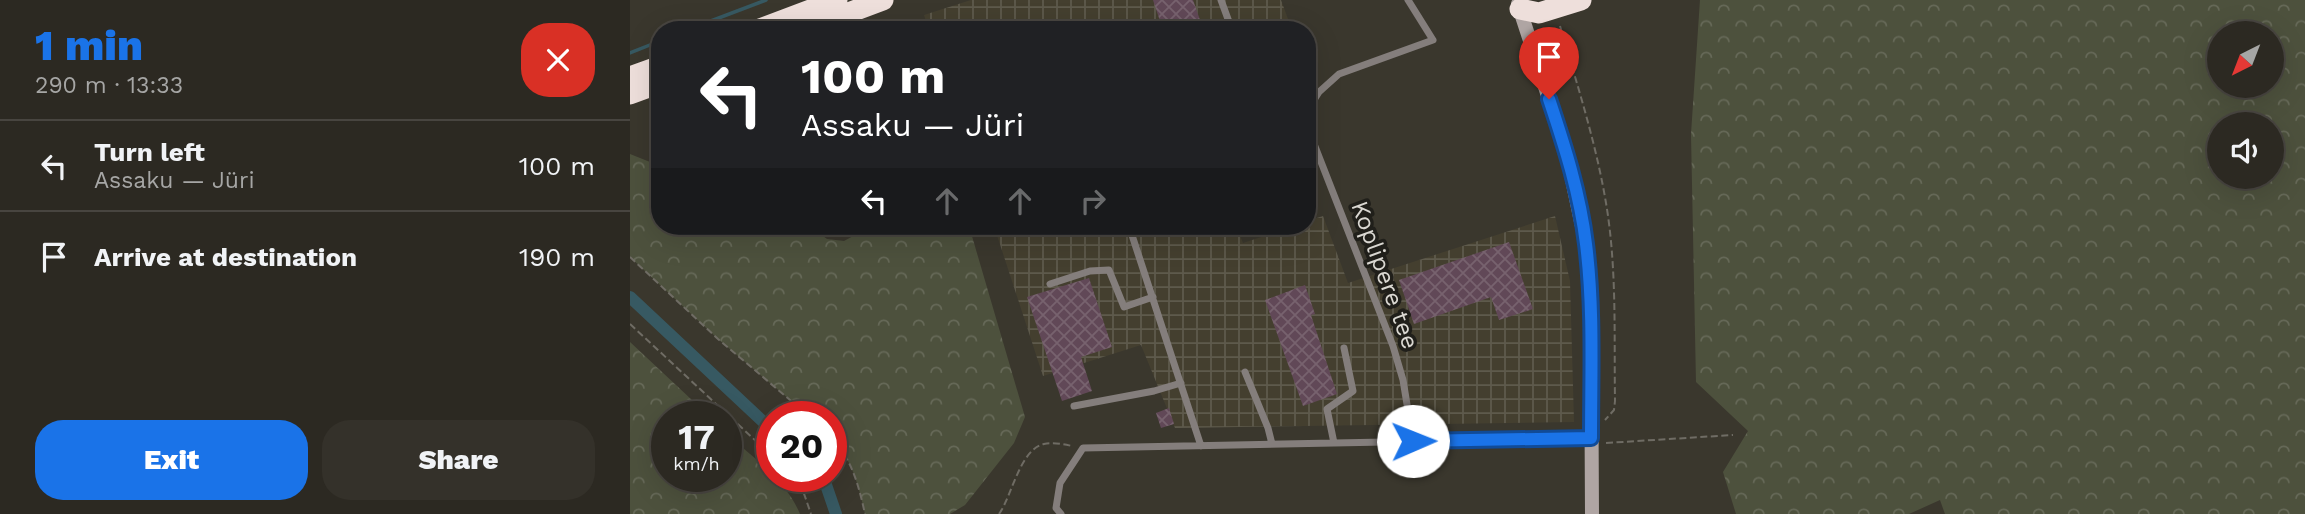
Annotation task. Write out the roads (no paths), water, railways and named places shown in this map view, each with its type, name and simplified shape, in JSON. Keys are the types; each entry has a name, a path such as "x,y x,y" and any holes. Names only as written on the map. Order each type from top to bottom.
{"highway":[{"path":"827,21 883,0"},
{"path":"1523,3 1539,13 1581,0"},
{"path":"781,21 831,2"},
{"path":"630,77 651,69"},
{"path":"630,94 651,86"}],"street":[{"path":"1523,3 1566,151 1586,245 1591,318 1592,514"}],"lane":[{"path":"1221,0 1229,21"},
{"path":"1316,97 1339,74 1433,40 1408,0"},
{"name":"Koplipere tee","path":"1316,150 1393,346 1403,380 1413,441"},
{"path":"1132,235 1201,446"},
{"path":"1050,284 1090,271 1109,270 1124,307 1153,297"},
{"path":"1334,443 1327,409 1353,391 1344,348"},
{"path":"1245,372 1272,444"},
{"path":"1074,406 1154,391 1181,383"},
{"path":"1061,514 1056,508 1060,484 1083,448 1591,435"}],"waterway":[{"path":"711,21 766,0"},
{"path":"630,53 651,45"},
{"path":"630,297 756,415"},
{"path":"828,492 836,514"}]}
